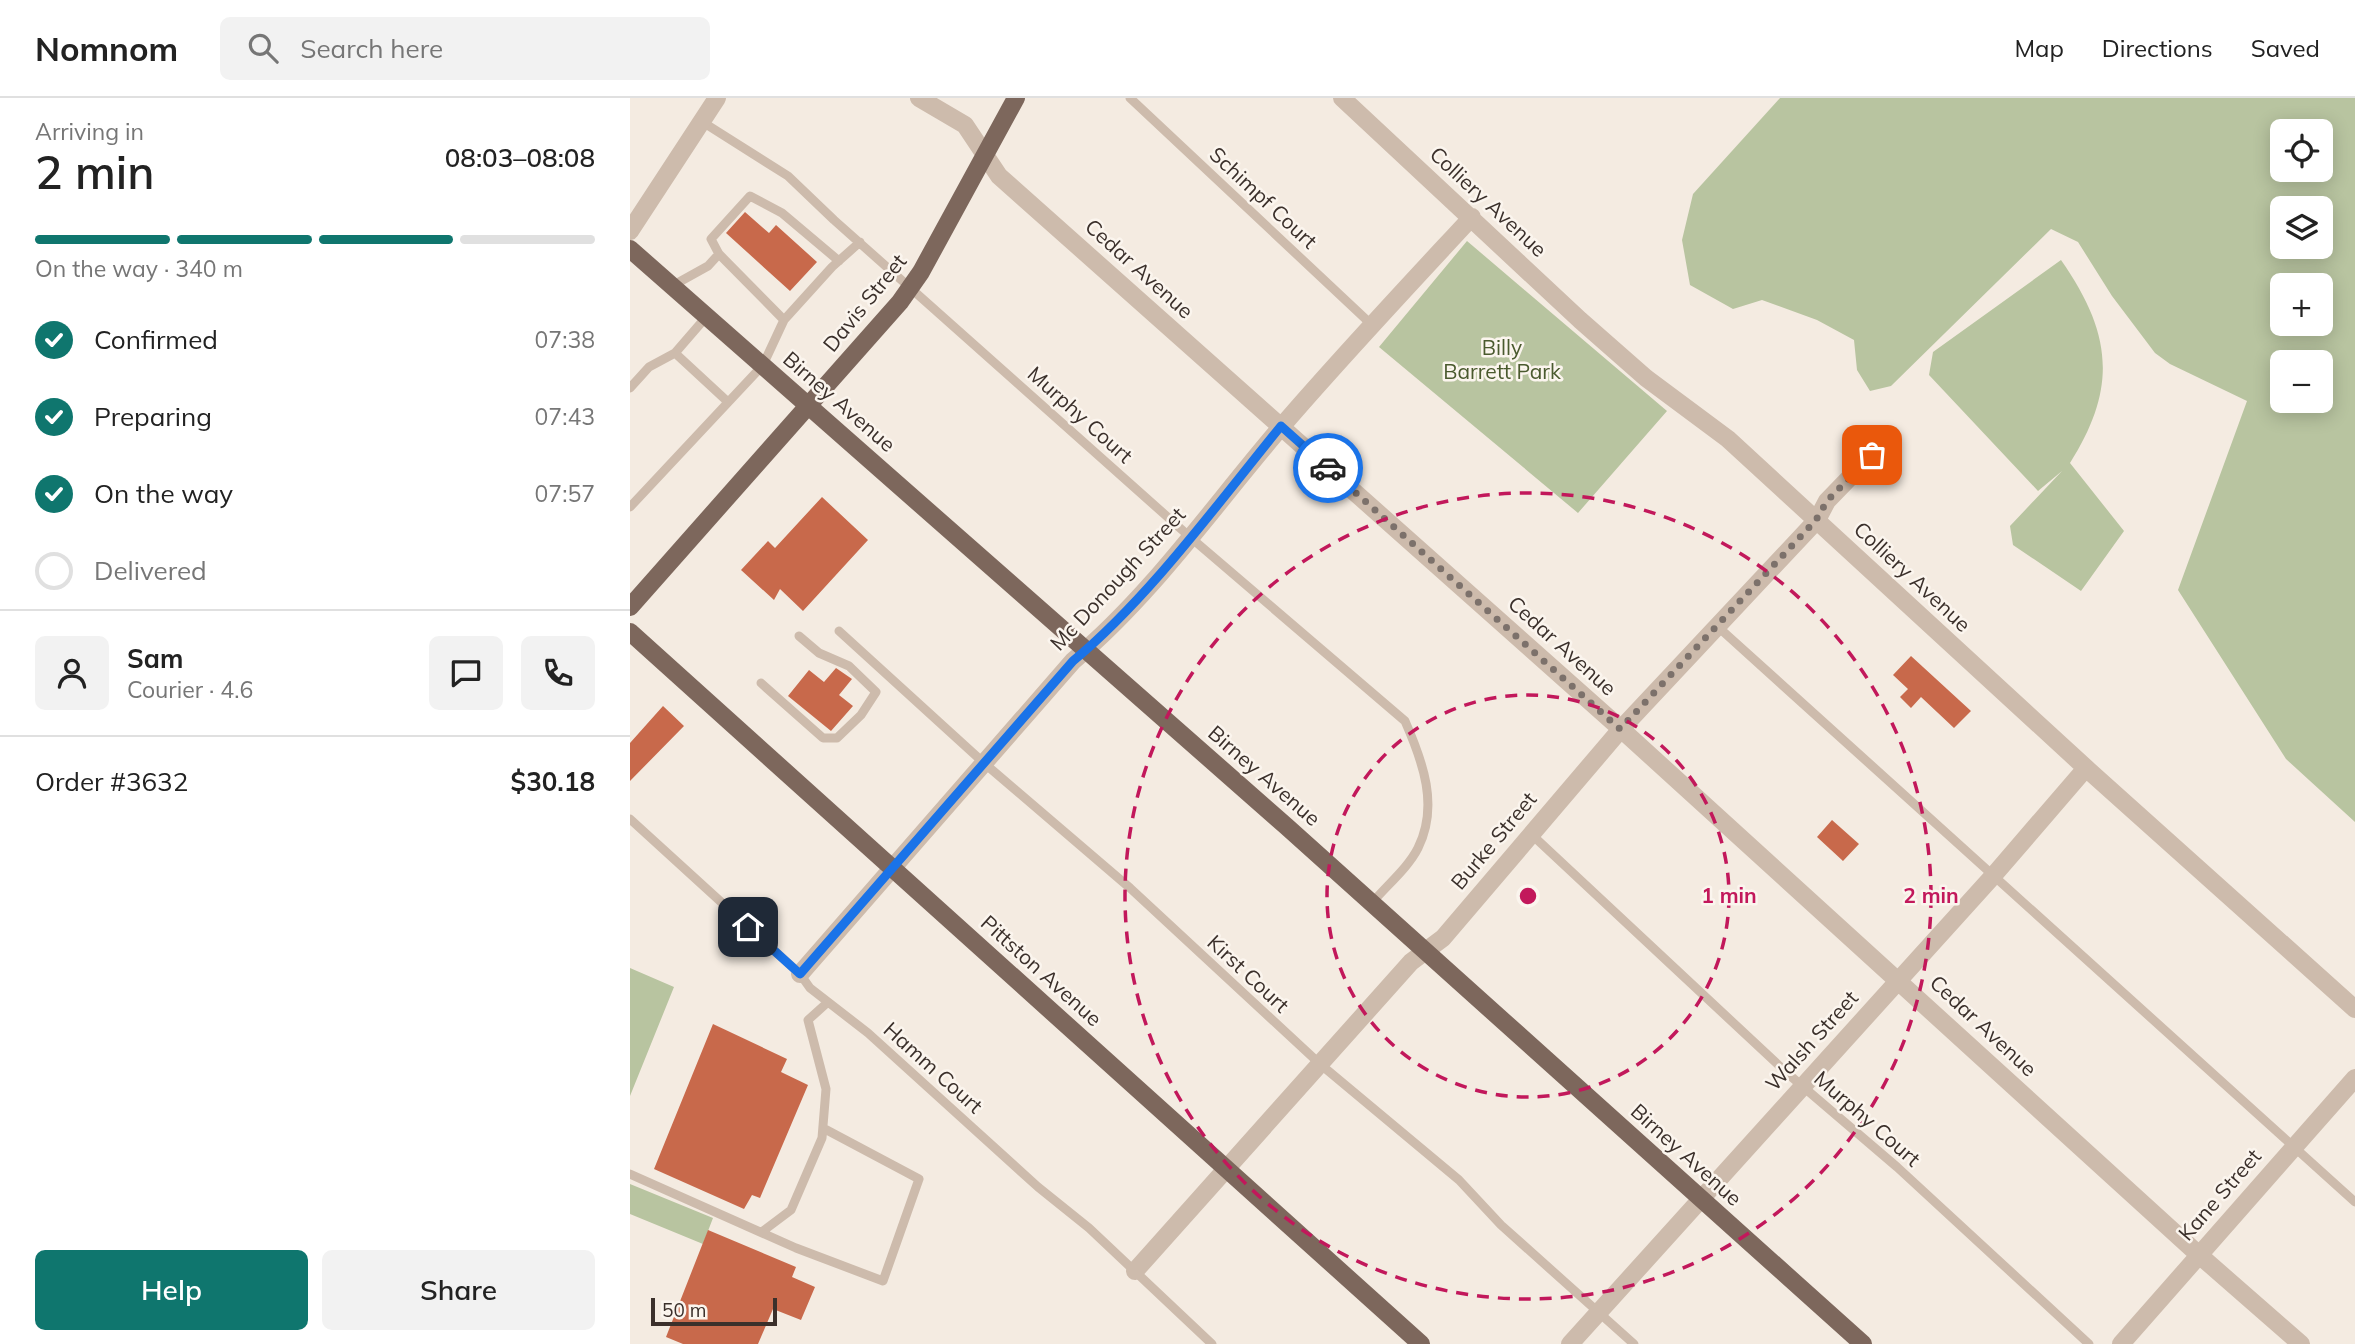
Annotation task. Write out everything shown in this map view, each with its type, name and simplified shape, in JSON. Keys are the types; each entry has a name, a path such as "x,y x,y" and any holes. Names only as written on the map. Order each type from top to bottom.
{"main road":[{"name":"Davis Street","path":"630,607 911,288 1016,98"},
{"name":"Birney Avenue","path":"630,248 1371,902 1863,1344"},
{"name":"Pittston Avenue","path":"630,632 1421,1344"}],"street":[{"path":"630,231 717,98"},
{"name":"Cedar Avenue","path":"919,98 965,125 999,176 1898,978 2198,1254 2301,1344"},
{"name":"Colliery Avenue","path":"1342,98 1646,378 1728,439 2086,768 2355,1009"},
{"name":"Mc Donough Street","path":"800,974 984,763 1190,537 1281,426 1472,217"},
{"name":"Burke Street","path":"1135,1271 1411,962 1443,938 1620,729 1816,520 1827,501 1887,439"},
{"name":"Walsh Street","path":"1570,1344 1993,876 2086,768"},
{"name":"Kane Street","path":"2121,1344 2355,1078"}],"lane":[{"name":"Schimpf Court","path":"1130,98 1372,325"},
{"name":"Murphy Court","path":"701,121 788,176 1190,537 1405,721 1419,752 1429,790 1428,821 1417,850 1371,902"},
{"path":"784,320 719,254 710,239 750,196 782,213 839,261"},
{"path":"630,507 762,365 784,320 860,242"},
{"path":"672,285 708,266 719,254"},
{"path":"630,388 649,368 676,353 707,316"},
{"path":"676,353 728,402"},
{"path":"1717,626 2355,1202"},
{"name":"Kirst Court","path":"839,631 984,763 1130,888 1320,1064 1459,1180 1501,1225 1634,1344"},
{"path":"761,683 823,738 837,738 861,715 876,692 849,666 818,653 799,636"},
{"name":"Hamm Court","path":"630,820 828,1002 868,1033 1135,1271 1212,1344"},
{"name":"Murphy Court","path":"1530,833 1802,1086 1897,1167 2089,1344"},
{"path":"763,1231 792,1210 822,1138 826,1089 808,1020 828,1002"},
{"path":"630,1174 796,1248 883,1281 919,1179 823,1128"}],"green space":[{"path":"1780,98 2355,98 2355,822 2286,759 2178,590 2247,401 2170,364 2155,353 2112,296 2078,242 2051,229 1891,386 1870,391 1857,370 1854,340 1817,320 1762,300 1733,309 1690,285 1682,240 1693,194"},
{"name":"Billy Barrett Park","path":"1467,241 1667,411 1578,513 1379,347"},
{"path":"2061,260 2091,312 2103,360 2102,385 2096,409 2070,463 2124,531 2081,591 2013,545 2010,526 2062,471 2038,491 1929,375 1933,352"},
{"path":"630,968 674,987 630,1096"},
{"path":"630,1184 713,1218 703,1244 630,1214"}],"building":[{"path":"745,212 769,233 776,225 817,262 790,291 726,233"},
{"path":"822,497 868,540 803,611 780,589 774,600 741,570 768,541 775,548"},
{"path":"1911,656 1971,711 1954,728 1921,697 1911,708 1900,697 1908,689 1893,675"},
{"path":"836,668 852,679 839,695 853,706 831,731 788,696 809,670 824,682"},
{"path":"663,706 684,726 630,781 630,743"},
{"path":"1832,820 1859,844 1843,861 1817,837"},
{"path":"713,1024 787,1059 781,1072 808,1085 760,1198 752,1195 744,1209 654,1169"},
{"path":"708,1230 796,1267 792,1277 815,1287 801,1320 773,1309 758,1344 683,1344 666,1337"}],"way so far":[{"path":"1328,468 1620,729 1816,520 1827,501 1872,455"}],"route":[{"path":"748,927 800,974 1073,661 1100,638 1190,537 1281,426 1328,468"}]}
